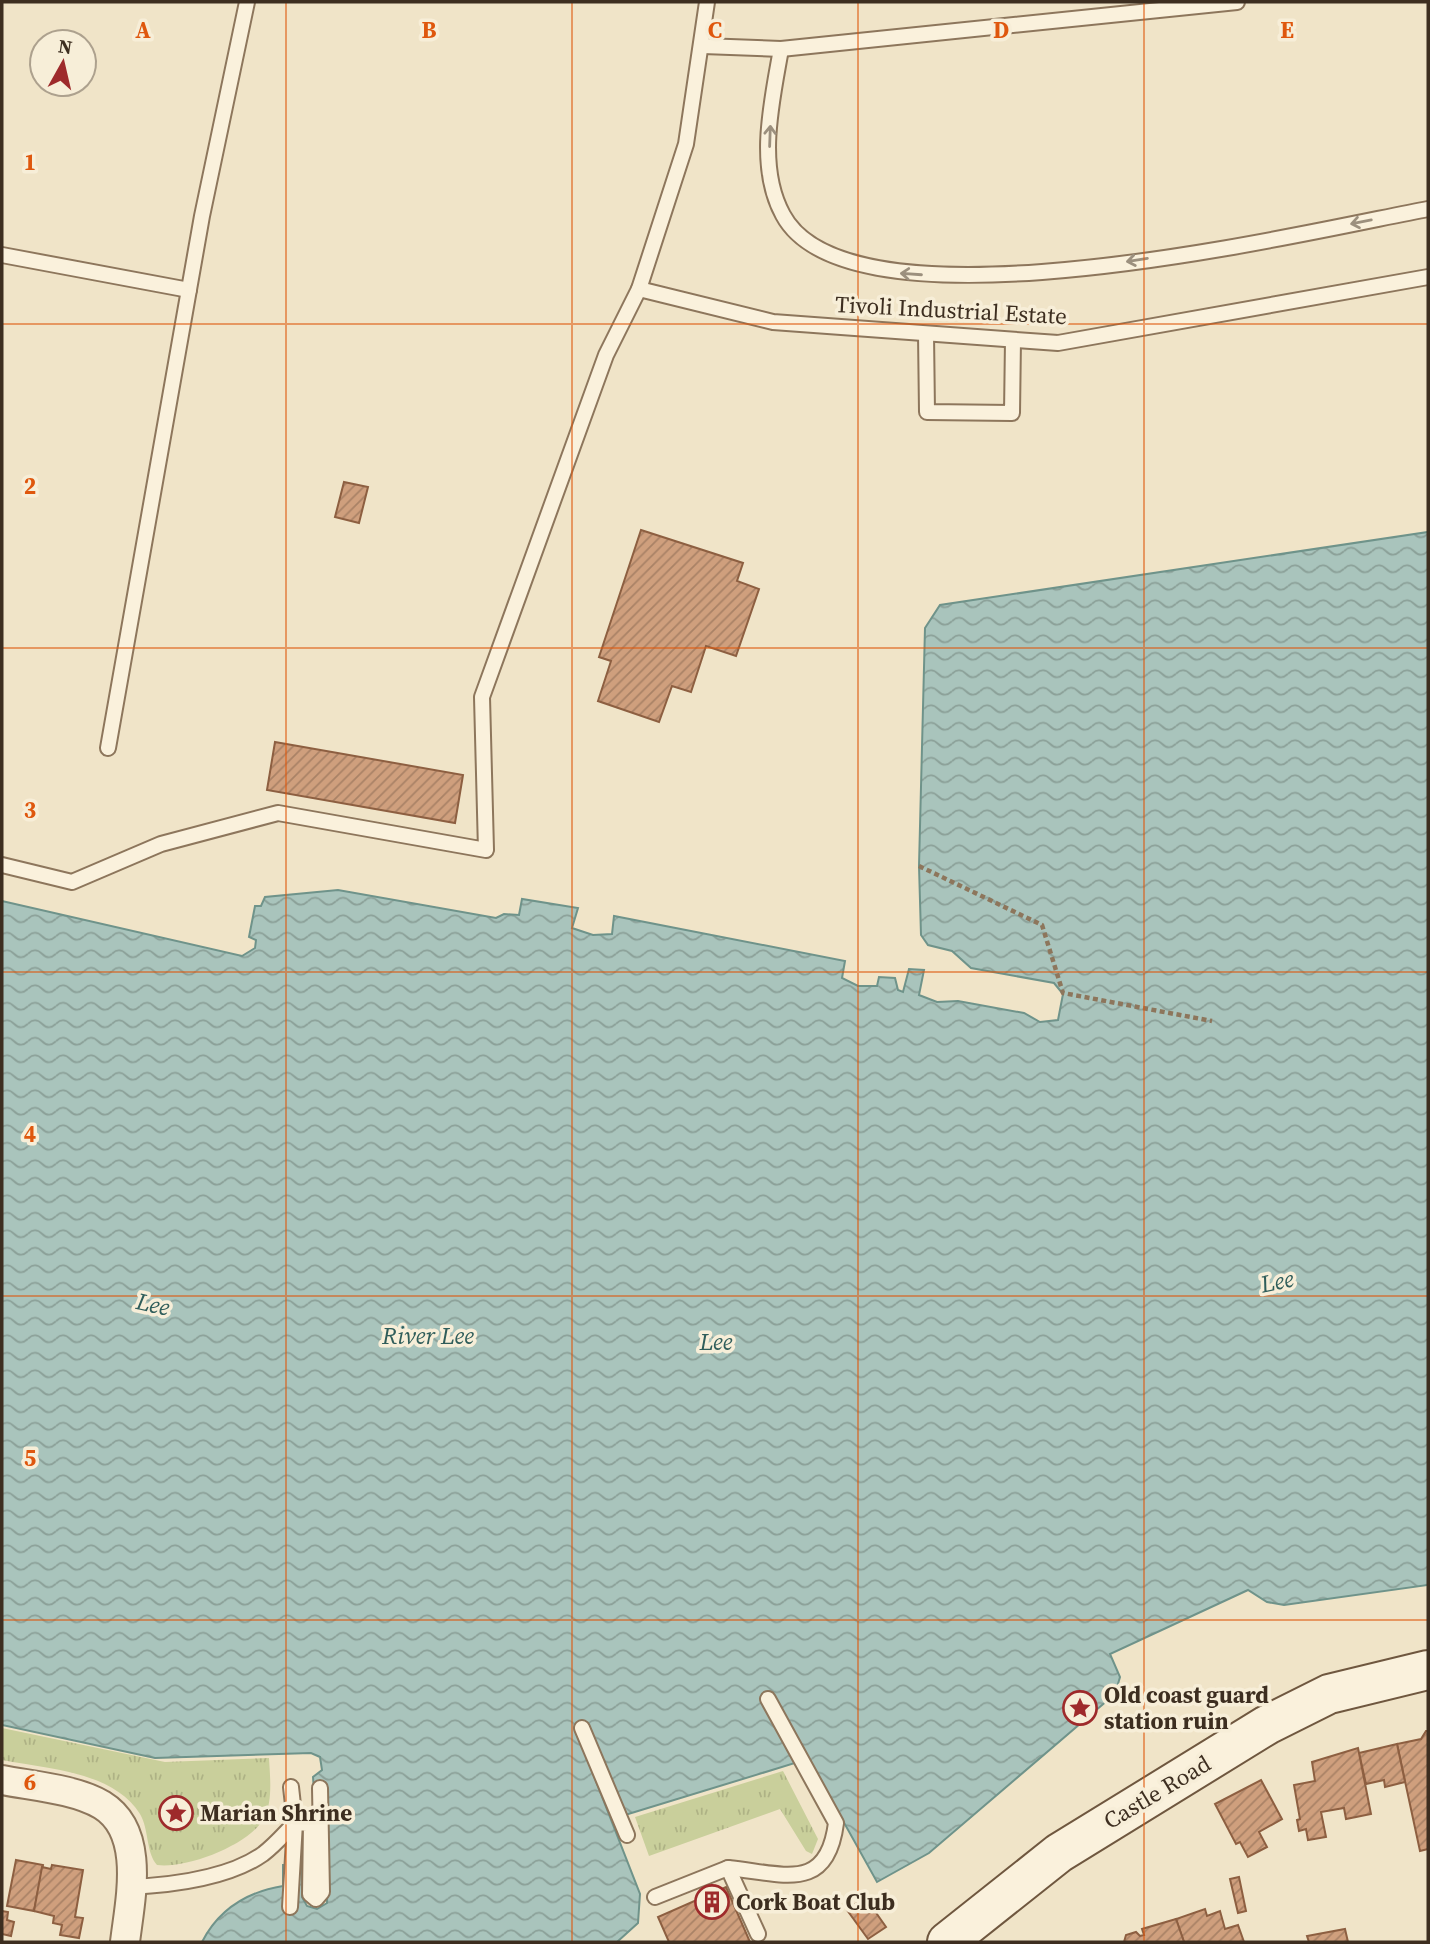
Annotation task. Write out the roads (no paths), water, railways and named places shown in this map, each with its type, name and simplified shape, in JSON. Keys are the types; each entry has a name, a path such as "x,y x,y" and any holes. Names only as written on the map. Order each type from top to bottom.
{"main road":[{"name":"Castle Road","path":"961,1936 1059,1853 1267,1725 1329,1695 1428,1670"}],"street":[{"path":"2,1780 82,1798 101,1804 116,1816 131,1854 127,1931"}],"lane":[{"path":"108,748 189,290 247,2"},
{"path":"2,865 72,882 161,844 278,813 486,850 482,697 607,355 639,289 686,144 707,2"},
{"path":"702,46 781,49 1237,2"},
{"path":"781,49 770,126 773,190 783,217 793,229 834,257 865,268 939,276 1041,273 1268,239 1428,209"},
{"path":"2,256 189,290"},
{"name":"Tivoli Industrial Estate","path":"639,289 773,322 1058,343 1428,277"},
{"path":"926,334 927,411 1012,413 1013,340"},
{"path":"655,1896 728,1868 807,1875 820,1867 834,1835 835,1822 768,1699"},
{"path":"582,1728 627,1835"},
{"path":"290,1907 295,1823 291,1787"},
{"path":"131,1887 188,1879 239,1866 264,1854 295,1823 311,1824 310,1894 312,1898 320,1898 323,1851 320,1788"},
{"path":"728,1868 758,1934"}],"water":[{"name":"River Lee","path":"1428,532 1428,1585 1284,1605 1267,1602 1248,1590 1110,1654 1120,1677 1115,1694 929,1853 877,1882 773,1695 763,1700 795,1763 625,1815 589,1726 576,1730 640,1894 638,1923 617,1942 202,1942 217,1920 235,1904 257,1893 283,1886 283,1865 302,1865 302,1897 307,1906 317,1909 327,1903 328,1851 318,1850 313,1777 322,1770 320,1757 311,1753 155,1758 2,1725 2,901 242,956 255,948 256,940 249,937 255,906 261,906 265,897 338,890 496,918 504,914 519,915 522,899 578,908 572,928 593,935 612,934 614,916 845,961 842,978 858,986 877,986 879,977 895,978 898,990 903,992 909,969 924,970 919,995 937,1002 958,1001 1024,1013 1040,1022 1058,1020 1063,994 1054,983 971,968 952,951 928,945 921,935 919,866 925,628 940,605"}],"place":[{"name":"Old coast guard station ruin","path":"1080,1708"},
{"name":"Marian Shrine","path":"176,1813"},
{"name":"Cork Boat Club","path":"712,1902"}],"water label":[{"name":"Lee","path":"1277,1281"},
{"name":"Lee","path":"153,1304"},
{"name":"Lee","path":"716,1341"}]}
